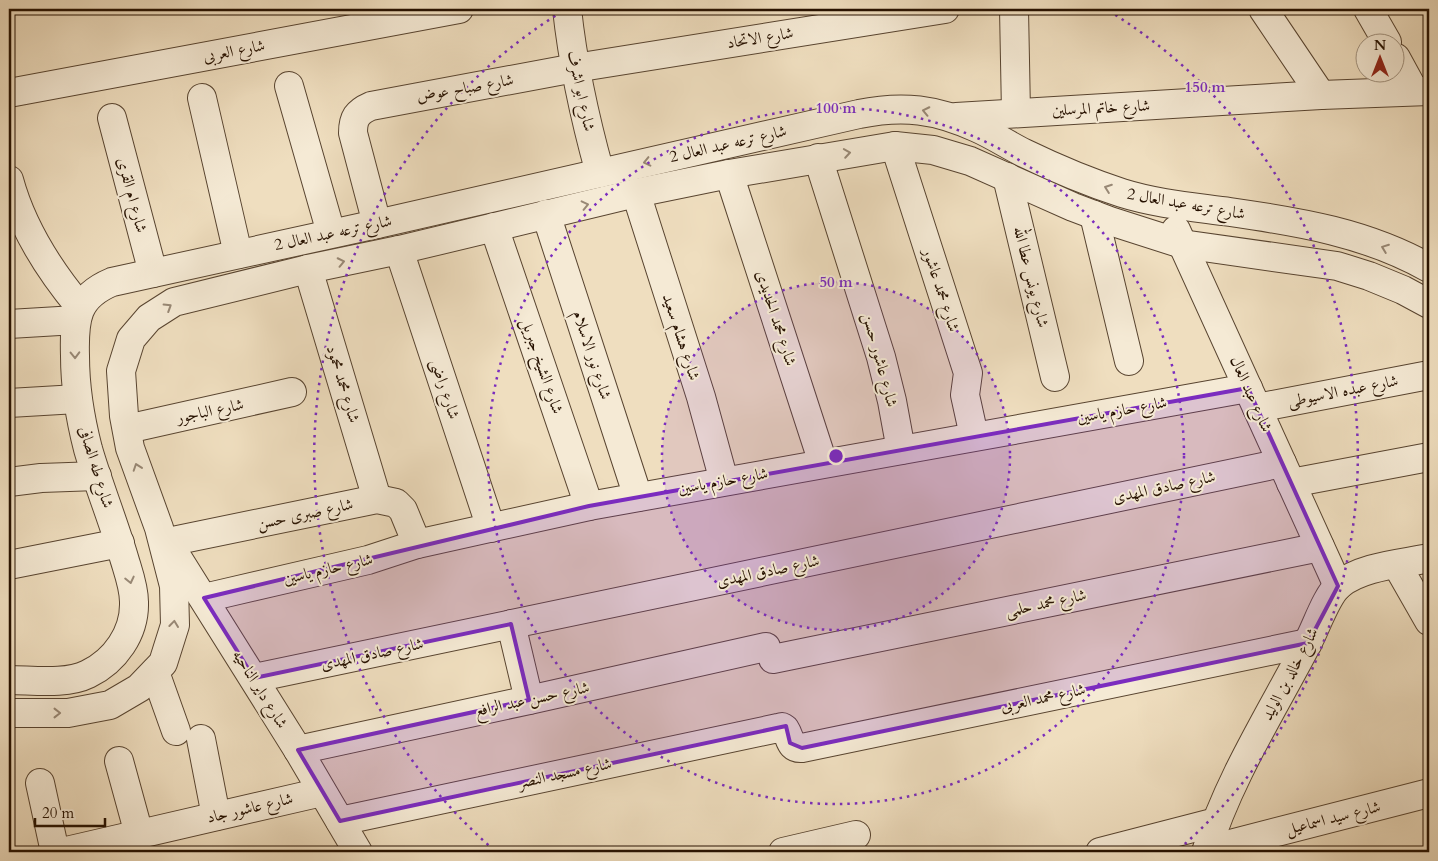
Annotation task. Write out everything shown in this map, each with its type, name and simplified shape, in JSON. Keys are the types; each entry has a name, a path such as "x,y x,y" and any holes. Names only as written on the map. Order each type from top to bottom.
{"street":[{"name":"شارع العربى","path":"9,93 459,9"},
{"name":"شارع ابو اشرف","path":"567,9 575,68 587,128 600,173"},
{"name":"شارع الاتحاد","path":"575,68 945,9"},
{"path":"1014,9 1016,113"},
{"path":"1263,9 1321,95"},
{"path":"1368,9 1381,32"},
{"name":"شارع صباح عوض","path":"377,224 354,133 354,123 357,115 362,110 371,106 575,68"},
{"path":"1406,71 1421,91"},
{"path":"289,86 331,233"},
{"name":"شارع خاتم المرسلين","path":"952,117 1321,95 1421,91"},
{"path":"202,98 238,254"},
{"name":"شارع ترعه عبد العال 2","path":"78,314 88,296 99,287 112,282 881,110 917,110 952,117 1073,175 1123,193 1163,203 1291,221 1352,235 1409,256 1429,268"},
{"name":"شارع ام القرى","path":"112,118 153,273"},
{"path":"768,135 777,166"},
{"name":"شارع ترعه عبد العال 2","path":"127,429 124,416 121,371 132,339 149,318 174,302 636,193 729,174 895,146 933,150 970,161 1073,207 1182,244 1337,266 1369,276 1403,290 1429,304"},
{"name":"شارع محمد عاشور","path":"895,146 968,373 965,395 974,436"},
{"name":"شارع عاشور حسن","path":"818,158 881,357 892,401 901,450"},
{"name":"شارع محمد الحديدى","path":"729,174 823,463"},
{"name":"شارع يونس عطا الله","path":"1006,177 1055,377"},
{"path":"9,180 21,240 47,264 63,286 78,314 9,324"},
{"name":"شارع هشام سعيد","path":"636,193 701,397 724,481"},
{"name":"شارع عبد العال","path":"1163,203 1338,586"},
{"name":"شارع نور الاسلام","path":"546,214 638,497"},
{"path":"1094,215 1129,361"},
{"name":"شارع الشيخ جبريل","path":"494,227 589,506"},
{"name":"شارع راضى","path":"398,250 490,528"},
{"name":"شارع محمد محمود","path":"308,269 377,499"},
{"name":"شارع طه الصافى","path":"9,680 64,680 86,675 106,663 122,646 131,624 134,602 130,579 86,442 77,399 74,346 78,314"},
{"name":"شارع عبده الاسيوطى","path":"1252,398 1429,375"},
{"name":"شارع الباجور","path":"127,429 292,392"},
{"name":"شارع حازم ياسين","path":"204,598 368,560 417,544 589,506 974,436 1252,398"},
{"path":"9,403 77,399"},
{"path":"9,713 68,713 110,705 138,688 163,663 175,625 174,586 163,535 130,448 127,429"},
{"name":"شارع صادق المهدى","path":"254,678 511,624 1286,473 1429,457"},
{"path":"9,482 41,478 97,476"},
{"path":"377,499 396,503 403,510 417,544"},
{"name":"شارع صبرى حسن","path":"163,535 377,499"},
{"name":"شارع داير الناحيه","path":"163,535 254,678 358,852"},
{"path":"9,565 120,543"},
{"name":"شارع محمد حلمى","path":"769,653 1320,547"},
{"name":"شارع خالد بن الوليد","path":"1206,851 1216,822 1249,753 1327,603 1338,586 1354,575 1429,558"},
{"path":"1396,565 1429,621"},
{"path":"511,624 529,700"},
{"name":"شارع محمد العربى","path":"788,733 790,743 793,746 802,748 1308,642"},
{"name":"شارع حسن عبد الرافع","path":"298,750 529,700 769,653"},
{"path":"155,672 176,731"},
{"name":"شارع مسجد النصر","path":"340,821 778,728 786,729 788,733"},
{"path":"201,739 216,816"},
{"path":"119,761 139,834"},
{"path":"40,783 55,852"},
{"name":"شارع عاشور جاد","path":"62,852 322,792"},
{"name":"شارع سيد اسماعيل","path":"1206,851 1429,793"},
{"path":"1100,852 1216,822"},
{"path":"783,852 856,835"}],"highlighted area":[{"path":"1248,388 1338,586 1308,643 802,748 790,743 786,726 340,821 298,750 529,700 511,624 254,678 204,598 589,506"}]}
